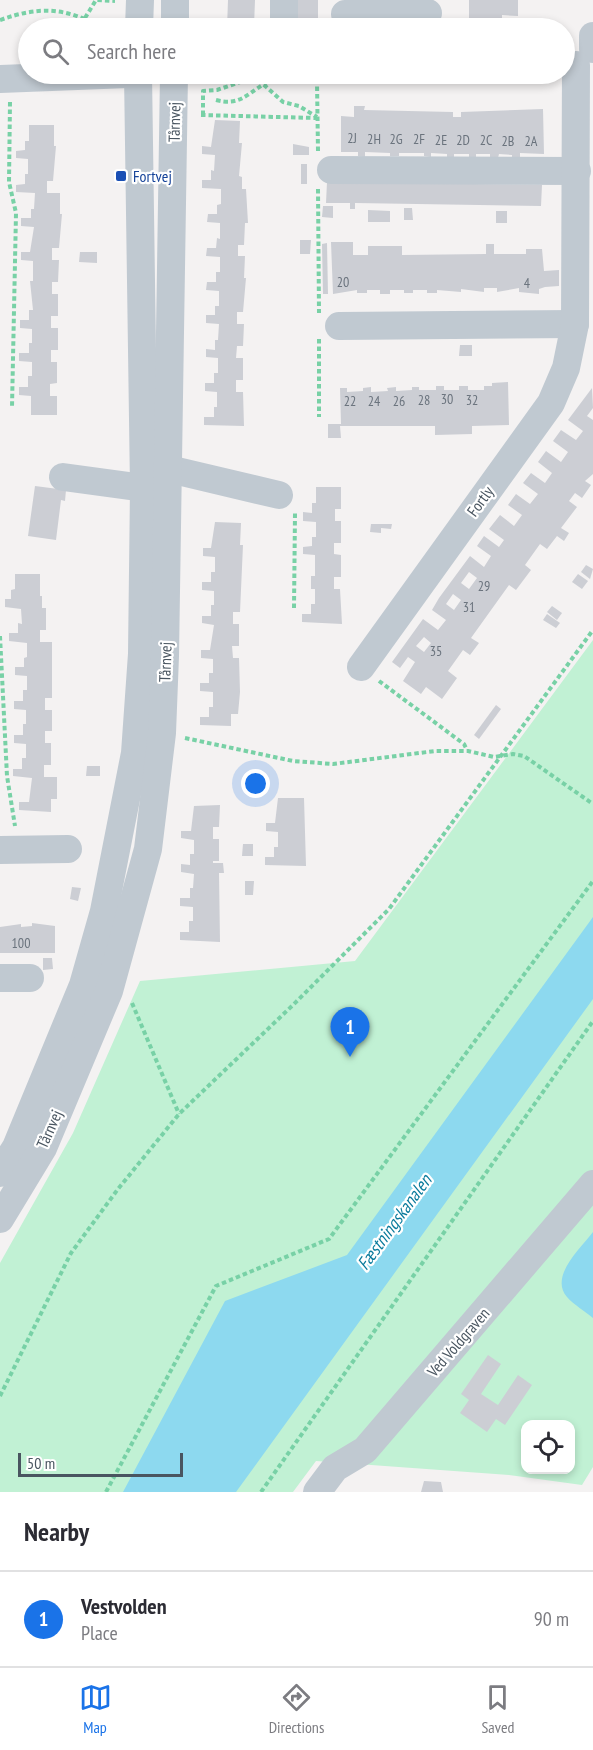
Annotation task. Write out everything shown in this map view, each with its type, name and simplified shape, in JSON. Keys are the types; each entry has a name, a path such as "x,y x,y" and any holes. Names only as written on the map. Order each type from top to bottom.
{"street":[{"path":"139,18 140,0"},
{"path":"175,0 175,18"},
{"path":"284,0 284,18"},
{"path":"345,14 428,14"},
{"name":"Fortly","path":"361,668 551,403 581,329 577,171 582,61 593,36"},
{"name":"Tårnvej","path":"0,1173 16,1147 83,985 104,911 121,833 137,727 142,654 144,488 138,84"},
{"name":"Tårnvej","path":"0,1219 43,1148 109,991 148,849 162,733 169,469 174,84"},
{"path":"322,167 577,171"},
{"path":"325,327 581,329"},
{"path":"169,469 279,495"},
{"path":"63,477 144,488"},
{"path":"10,850 68,849"},
{"path":"0,978 30,978"},
{"name":"Ved Voldgraven","path":"317,1492 335,1468 365,1450 593,1184"}],"path":[{"path":"0,20 26,11 51,9 85,18 96,0 113,0"},
{"path":"5,79 9,182 16,213 12,407"},
{"path":"203,115 203,91 217,90 235,84"},
{"path":"216,100 229,103 244,100 264,84 283,102 299,106 318,118"},
{"path":"317,84 322,167 325,327 319,417"},
{"path":"174,109 203,115 318,118"},
{"path":"279,495 284,503 295,503 294,608"},
{"path":"0,1396 71,1253 118,1189 179,1114 294,1004 388,909 593,630"},
{"path":"0,636 10,850"},
{"path":"361,668 464,744 468,751"},
{"path":"162,733 293,761 333,764 435,751 468,751 494,757 524,756 593,804"},
{"path":"106,1492 216,1286 329,1239 593,881"},
{"path":"109,991 129,997 179,1114"},
{"path":"261,1492 593,1022"}],"green space":[{"path":"593,640 593,1467 582,1485 509,1475 316,1461 293,1492 0,1492 0,1263 73,1133 140,981 355,961"}],"water":[{"name":"Fæstningskanalen","path":"593,917 593,999 236,1492 123,1492 225,1301 347,1255"},
{"path":"593,1232 593,1318 567,1297 562,1289 562,1280 569,1263"}],"building":[{"path":"228,0 255,0 254,18 227,18"},
{"path":"297,0 318,0 318,18 298,18"},
{"path":"469,0 518,0 518,16 469,18"},
{"path":"354,106 365,106 364,110 453,112 453,117 461,117 461,112 543,109 544,154 520,153 520,158 512,158 512,155 499,154 498,158 490,158 490,154 476,154 476,158 469,158 469,154 454,154 454,157 447,157 447,154 431,153 431,157 424,156 424,153 399,153 399,156 390,156 390,153 365,152 365,157 358,156 358,152 341,152 341,116 354,117"},
{"path":"215,120 240,121 239,143 242,143 239,176 242,177 242,189 246,189 248,223 245,223 244,245 238,245 238,256 245,256 244,278 246,278 243,312 237,312 237,324 244,324 243,346 237,346 236,358 243,358 243,380 236,380 236,392 243,392 244,426 204,425 204,417 214,417 214,407 217,407 217,392 205,391 205,383 214,383 214,373 218,373 218,358 206,357 206,349 215,350 219,324 206,323 206,315 215,315 215,306 219,306 219,291 206,290 207,282 216,282 216,272 220,272 220,257 206,256 207,248 216,248 217,238 220,239 220,223 207,222 208,214 217,214 217,205 221,204 221,189 202,188 202,180 211,180 211,170 214,171 215,155 202,154 202,146 211,147"},
{"path":"29,125 54,125 54,146 56,146 53,181 47,181 47,193 60,193 60,214 62,214 59,248 52,248 52,260 59,260 58,282 52,282 52,294 58,294 58,316 51,316 51,328 58,328 58,350 51,350 51,362 57,362 57,383 50,384 50,396 57,396 57,415 31,415 31,396 19,395 19,387 28,387 28,376 32,376 32,362 19,361 19,353 29,353 29,343 32,343 32,329 20,328 20,320 29,320 29,310 33,310 30,281 33,281 33,261 21,260 21,252 30,252 34,227 21,226 21,218 31,218 35,193 16,192 16,185 25,184 25,174 28,174 28,159 16,158 16,151 25,150 25,141 29,141"},
{"path":"293,144 309,147 309,155 293,155"},
{"path":"301,164 307,164 307,184 301,184"},
{"path":"327,182 542,185 541,206 355,203 355,209 350,209 350,203 326,203"},
{"path":"323,206 333,206 333,218 322,217"},
{"path":"404,208 412,208 413,220 404,220"},
{"path":"368,210 390,211 390,222 368,222"},
{"path":"496,211 507,211 507,223 496,223"},
{"path":"300,240 311,240 310,254 300,254"},
{"path":"331,242 353,242 353,255 368,255 368,246 402,246 402,255 486,254 486,244 494,244 494,254 526,254 526,249 542,249 544,271 559,270 559,286 539,289 539,294 519,292 519,288 497,292 497,288 484,288 484,292 461,289 461,292 437,290 437,293 427,293 427,290 413,290 413,293 404,293 404,290 390,290 390,294 380,294 380,290 357,293 357,290 333,294"},
{"path":"327,243 328,294 323,294 322,244"},
{"path":"80,252 97,252 97,263 79,262"},
{"path":"460,345 472,345 472,356 459,356"},
{"path":"508,382 509,425 472,426 472,434 435,435 435,426 340,426 341,438 328,438 328,424 341,424 340,388 347,388 347,392 363,391 363,388 371,387 371,392 388,391 387,388 396,387 396,391 412,390 412,387 419,387 419,390 436,390 436,386 444,386 444,390 459,390 459,386 468,386 468,390 484,390 484,386 492,386 492,383"},
{"path":"592,388 593,408 587,416 593,420 593,474 585,481 591,485 582,498 575,493 569,501 577,507 561,528 569,533 564,541 557,536 547,549 540,544 525,565 531,570 516,590 509,585 471,638 479,643 470,655 463,650 448,671 457,678 442,699 426,687 421,694 403,681 415,662 408,657 400,668 392,662 423,619 438,630 446,620 432,610 470,556 484,567 491,556 477,546 484,536 499,547 504,540 489,529 500,515 514,526 522,515 508,505 516,494 530,504 538,494 523,483 531,473 545,483 552,473 538,462 546,451 561,462 568,452 553,441 561,430 576,440 583,431 568,420","holes":["469,572 477,578 469,589 461,583","453,594 461,600 454,610 446,604","424,637 431,643 424,652 416,646"]},
{"path":"35,486 66,490 65,501 61,500 56,540 28,536"},
{"path":"316,487 341,487 341,509 335,509 335,521 341,521 341,543 334,543 334,554 341,555 341,577 334,577 334,589 340,589 342,624 302,622 302,614 311,614 311,604 315,604 315,589 311,589 311,576 315,576 315,555 303,554 303,547 312,546 312,537 316,537 316,522 303,521 303,512 312,513 312,503 316,503"},
{"path":"215,522 241,523 240,545 243,545 240,612 233,612 233,624 239,624 239,646 232,646 233,658 239,658 240,692 238,714 231,714 231,726 200,725 200,717 209,717 209,707 213,707 213,692 200,691 200,683 209,683 209,673 213,673 213,659 201,658 201,650 210,650 214,625 202,623 202,616 211,616 214,591 202,590 202,582 211,582 211,572 215,572 215,557 203,556 203,548 211,548"},
{"path":"371,524 392,524 391,529 381,528 381,533 370,532"},
{"path":"586,565 593,569 590,579 581,572"},
{"path":"15,574 40,574 42,608 46,608 46,630 40,630 40,642 52,642 52,698 45,698 45,710 52,710 52,731 45,731 45,743 51,743 51,765 44,765 44,777 57,777 57,799 51,799 51,812 19,810 19,802 29,802 32,778 13,776 13,769 22,769 22,758 26,758 26,744 14,743 14,735 23,735 26,710 14,709 14,701 23,701 23,690 27,690 27,676 15,675 15,667 24,667 27,643 9,641 9,633 18,633 18,623 22,624 21,609 5,607 5,599 11,599 11,590 15,589"},
{"path":"578,574 588,581 582,589 572,582"},
{"path":"552,606 562,613 557,620 547,612"},
{"path":"547,614 560,623 556,628 543,620"},
{"path":"496,705 501,709 479,739 474,735"},
{"path":"87,766 100,766 100,776 86,776"},
{"path":"278,798 304,798 306,866 265,865 265,857 274,857 274,847 278,847 278,832 266,831 266,823 275,823"},
{"path":"220,805 219,827 213,827 213,839 219,839 219,861 213,861 213,863 223,863 224,873 219,873 220,942 180,940 180,932 189,932 189,921 193,921 193,907 180,906 180,898 190,898 194,874 181,872 181,864 190,865 190,854 194,854 194,840 181,838 181,831 191,831 194,806"},
{"path":"243,844 253,844 253,856 242,856"},
{"path":"245,881 254,881 253,895 245,895"},
{"path":"72,887 81,888 78,901 70,899"},
{"path":"32,923 55,926 55,953 0,953 0,927 21,924 21,927 32,926"},
{"path":"43,958 52,958 53,969 43,970"},
{"path":"488,1355 501,1364 481,1394 498,1405 518,1375 532,1385 505,1425 496,1419 487,1432 460,1413 469,1400 461,1394"},
{"path":"424,1481 441,1482 443,1492 421,1492"}],"place":[{"name":"Fortvej","path":"121,176"},
{"name":"Vestvolden","path":"350,1057"}]}
